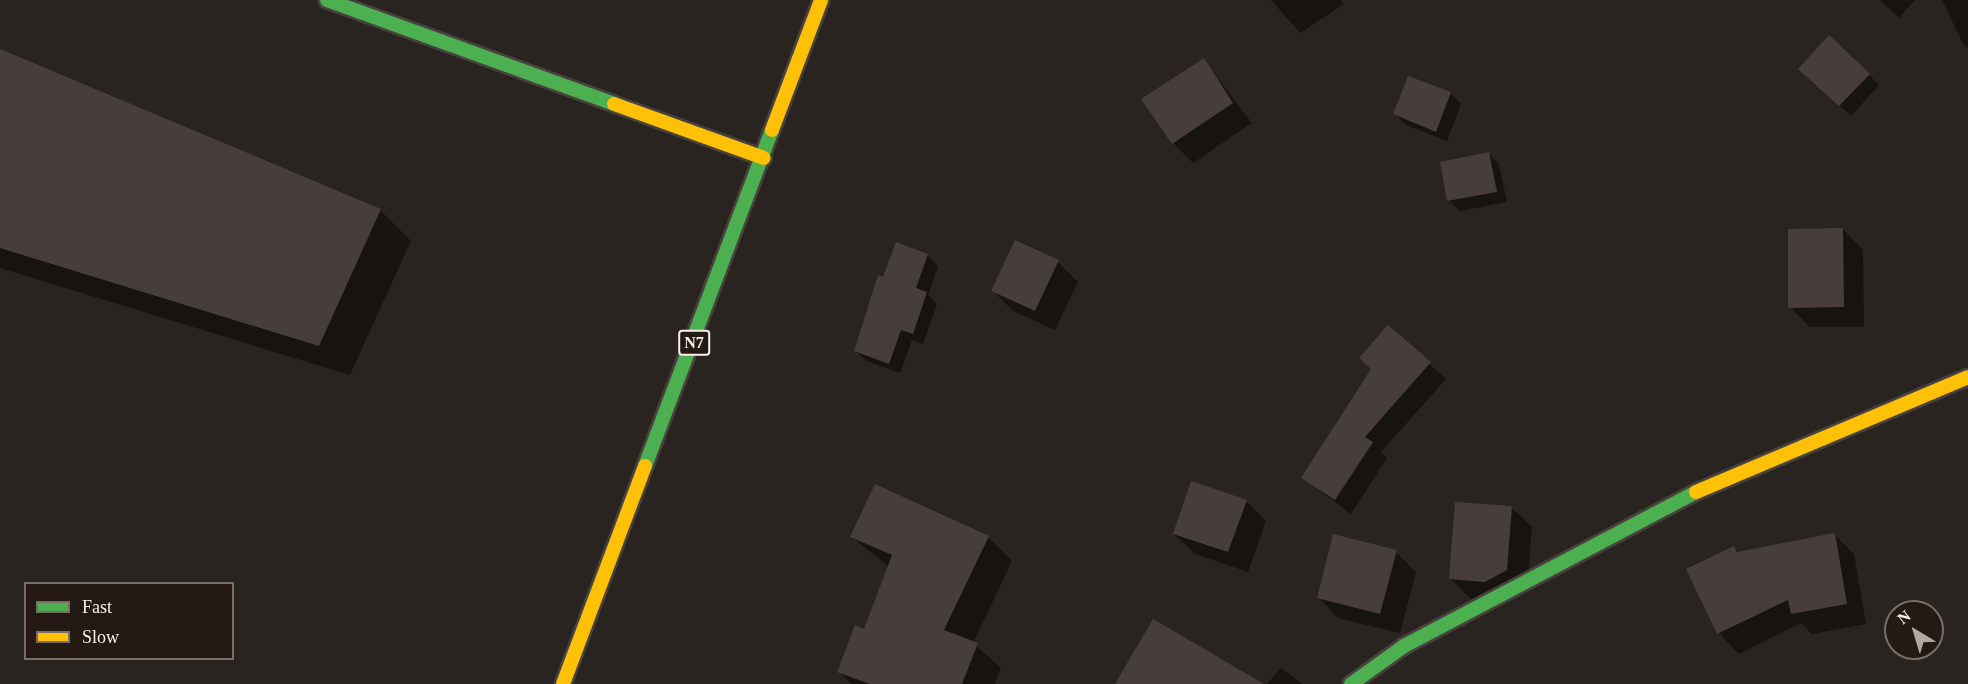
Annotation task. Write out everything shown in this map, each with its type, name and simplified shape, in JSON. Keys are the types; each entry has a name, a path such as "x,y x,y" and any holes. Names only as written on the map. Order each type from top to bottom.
{"main road":[{"path":"327,0 764,159"},
{"name":"N7","path":"563,684 764,159 821,0"},
{"path":"1351,684 1404,646 1740,469 1968,377"}],"building":[{"path":"1829,35 1870,74 1839,106 1798,69"},
{"path":"0,49 381,209 319,346 0,248"},
{"path":"1204,58 1233,103 1172,144 1141,99"},
{"path":"1408,76 1451,92 1436,132 1393,114"},
{"path":"1489,152 1497,192 1447,201 1440,162"},
{"path":"1843,228 1844,307 1788,308 1788,229"},
{"path":"1015,240 1059,260 1035,311 991,291"},
{"path":"896,242 928,254 916,288 927,292 913,334 901,330 889,364 854,351 878,275 883,277"},
{"path":"1388,325 1431,362 1365,437 1373,442 1335,500 1301,478 1371,369 1359,358"},
{"path":"1191,481 1247,500 1228,552 1173,534"},
{"path":"875,484 989,536 944,630 978,643 962,684 870,684 837,672 855,625 864,629 892,555 850,537"},
{"path":"1455,502 1512,506 1507,570 1485,582 1449,579"},
{"path":"1835,533 1847,604 1791,614 1788,600 1717,634 1686,569 1734,546 1737,552"},
{"path":"1333,534 1397,550 1380,614 1317,598"},
{"path":"1153,619 1264,684 1115,684"}],"traffic: fast":[{"path":"327,0 614,104"},
{"path":"645,466 772,130"},
{"path":"1351,684 1404,646 1696,492"}],"traffic: slow":[{"path":"772,130 821,0"},
{"path":"614,104 764,158"},
{"path":"1696,492 1968,377"},
{"path":"563,684 645,466"}]}
